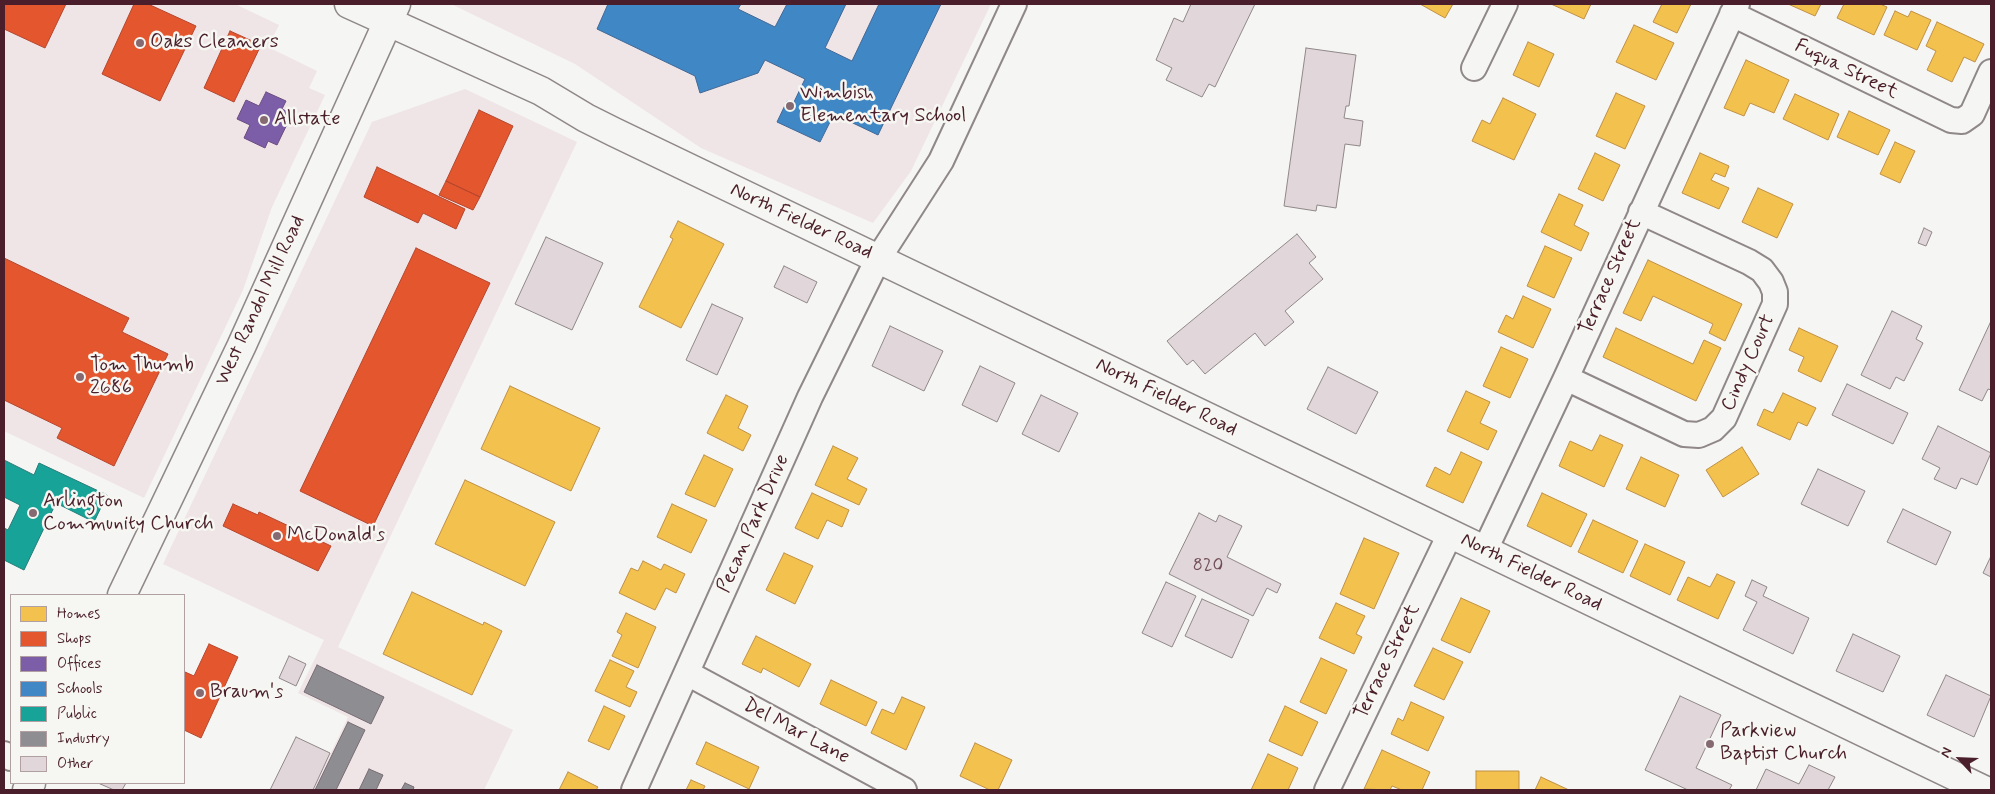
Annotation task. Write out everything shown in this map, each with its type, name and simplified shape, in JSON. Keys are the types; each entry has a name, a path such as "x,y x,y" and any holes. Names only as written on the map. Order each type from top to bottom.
{"main road":[{"name":"North Fielder Road","path":"349,4 392,13 541,91 586,118 614,132 1984,790"},
{"name":"West Randol Mill Road","path":"122,594 241,347 392,13"}],"street":[{"name":"Pecan Park Drive","path":"634,790 810,397 878,259 941,161 1014,4"},
{"path":"1474,68 1504,4"},
{"name":"Fuqua Street","path":"1734,9 1951,120 1962,121 1972,114 1991,72"},
{"name":"Terrace Street","path":"1485,550 1566,378 1734,9"},
{"name":"Cindy Court","path":"1566,378 1684,434 1699,435 1713,429 1724,418 1775,304 1775,292 1772,282 1762,270 1749,262 1641,212"},
{"name":"Terrace Street","path":"1327,790 1450,534"},
{"name":"Del Mar Lane","path":"687,673 904,790"}],"shaded area":[{"path":"4,4 235,4 279,25 268,47 317,71 309,88 325,95 272,207 243,290 144,498 4,431"},
{"name":"Wimbish Elementary School","path":"451,4 991,4 911,171 873,223 701,148 575,64"},
{"path":"465,89 577,142 338,647 513,730 484,790 313,790 348,717 298,693 324,640 163,564 372,122"}],"building: Homes":[{"path":"1420,4 1453,4 1445,18"},
{"path":"1551,4 1591,4 1584,19"},
{"path":"1662,4 1691,4 1677,33 1653,22"},
{"path":"1788,4 1821,4 1815,16"},
{"path":"1844,4 1880,4 1887,7 1874,35 1837,18"},
{"path":"1895,11 1908,17 1911,11 1931,20 1917,50 1884,35"},
{"path":"1937,22 1984,44 1975,62 1964,57 1952,82 1927,70 1936,51 1926,46"},
{"path":"1634,25 1674,43 1656,80 1616,62"},
{"path":"1528,42 1554,54 1539,87 1513,75"},
{"path":"1746,60 1789,80 1774,113 1750,103 1744,116 1724,108"},
{"path":"1616,93 1645,106 1625,149 1596,136"},
{"path":"1795,94 1839,114 1828,140 1783,119"},
{"path":"1503,98 1536,114 1514,160 1472,141 1482,120 1490,124"},
{"path":"1849,111 1890,130 1878,155 1837,137"},
{"path":"1895,142 1915,151 1900,183 1880,174"},
{"path":"1595,153 1620,165 1603,201 1578,189"},
{"path":"1700,153 1729,166 1725,177 1715,173 1711,180 1729,188 1719,209 1682,193"},
{"path":"1758,188 1793,204 1777,238 1742,222"},
{"path":"1559,194 1583,205 1574,225 1589,233 1581,251 1541,232"},
{"path":"678,221 724,244 681,328 639,307 673,239 670,237"},
{"path":"1545,246 1572,258 1554,298 1527,286"},
{"path":"1648,260 1742,304 1725,341 1709,333 1713,324 1653,296 1641,321 1623,313"},
{"path":"1523,296 1551,309 1533,348 1498,332 1506,315 1513,319"},
{"path":"1616,328 1693,364 1704,340 1721,348 1696,401 1603,357"},
{"path":"1799,328 1838,346 1821,382 1798,371 1804,357 1789,350"},
{"path":"1501,347 1528,359 1510,398 1483,386"},
{"path":"510,386 600,428 571,491 481,449"},
{"path":"1466,391 1490,402 1480,423 1497,431 1488,450 1447,431"},
{"path":"1783,393 1816,408 1807,426 1798,422 1790,440 1757,425 1764,409 1773,413"},
{"path":"726,395 748,406 738,428 751,435 743,451 707,433"},
{"path":"1600,435 1623,445 1604,487 1559,466 1570,441 1592,451"},
{"path":"833,446 858,458 847,479 867,489 859,505 815,485"},
{"path":"1742,447 1759,474 1723,497 1706,470"},
{"path":"1461,452 1482,462 1463,503 1426,486 1435,467 1450,475"},
{"path":"704,455 733,469 715,507 685,494"},
{"path":"1641,457 1679,475 1665,507 1626,489"},
{"path":"465,480 555,522 525,586 435,544"},
{"path":"812,493 849,510 842,527 827,520 818,539 795,528"},
{"path":"1542,493 1587,514 1571,547 1527,526"},
{"path":"672,504 707,520 691,553 657,537"},
{"path":"1593,520 1638,541 1623,573 1578,552"},
{"path":"1364,538 1399,553 1374,609 1340,594"},
{"path":"1645,544 1685,562 1670,595 1630,576"},
{"path":"784,553 813,566 795,604 766,590"},
{"path":"643,561 661,570 664,564 685,574 676,593 666,588 655,610 619,593 631,568 638,571"},
{"path":"1717,574 1735,582 1718,619 1677,600 1688,577 1710,587"},
{"path":"412,592 483,625 484,622 502,631 472,695 383,654"},
{"path":"1461,598 1490,611 1470,653 1441,640"},
{"path":"1336,603 1365,616 1356,634 1362,637 1354,654 1319,638"},
{"path":"626,613 656,627 638,668 612,656 622,635 617,632"},
{"path":"756,636 811,664 799,687 763,668 761,673 742,664"},
{"path":"1433,648 1463,662 1444,700 1414,686"},
{"path":"1321,658 1347,670 1326,714 1300,702"},
{"path":"610,660 634,671 626,687 637,692 630,707 595,691"},
{"path":"831,680 877,702 866,726 820,704"},
{"path":"902,697 925,707 906,750 871,733 882,709 894,714"},
{"path":"1411,702 1444,717 1428,751 1391,734 1398,718 1403,721"},
{"path":"604,706 625,716 609,750 588,741"},
{"path":"1285,706 1318,722 1302,756 1269,741"},
{"path":"706,742 759,767 749,789 696,764"},
{"path":"975,743 1012,760 998,790 990,790 960,776"},
{"path":"1382,750 1430,772 1422,790 1402,790 1392,786 1390,790 1364,789"},
{"path":"1268,754 1298,768 1288,790 1251,790"},
{"path":"1476,771 1519,771 1519,790 1476,790"},
{"path":"568,772 598,787 596,790 559,790"},
{"path":"1541,777 1569,790 1535,790"},
{"path":"691,780 705,786 703,790 686,790"}],"building: Shops":[{"path":"4,4 66,4 45,48 4,29"},
{"path":"134,4 148,4 196,26 160,101 102,74"},
{"path":"230,31 261,45 234,102 204,88"},
{"path":"479,110 513,126 480,197 446,181"},
{"path":"377,167 465,209 456,229 423,213 418,223 364,197"},
{"path":"446,181 480,197 473,210 439,195"},
{"path":"416,248 490,283 373,526 300,491"},
{"name":"Tom Thumb 2686","path":"4,258 129,318 122,332 168,354 114,466 57,438 62,428 4,400"},
{"name":"McDonald's","path":"233,504 258,515 259,512 331,546 318,571 223,526"},
{"path":"209,644 238,657 201,738 185,730 185,672 194,676"}],"building: Offices":[{"name":"Allstate","path":"266,92 286,101 282,109 292,114 277,145 268,141 265,148 244,138 250,125 237,119 246,100 259,106"}],"building: Schools":[{"path":"608,4 741,4 738,9 775,27 787,4 846,4 825,48 852,61 879,4 941,4 878,135 834,114 820,142 777,122 787,101 793,104 805,79 765,60 758,73 700,93 695,76 597,29"}],"building: Public":[{"name":"Arlington Community Church","path":"4,460 34,475 39,463 107,495 94,522 56,503 24,570 4,560 4,528 8,530 20,505 4,497"}],"building: Industry":[{"path":"317,665 384,697 371,724 304,692"},
{"path":"348,722 365,730 336,790 315,790"},
{"path":"369,769 383,775 376,790 359,790"},
{"path":"405,783 414,787 413,790 401,790"}],"building: Other":[{"path":"1191,4 1255,4 1215,87 1209,84 1202,97 1166,80 1172,68 1156,60 1174,18 1183,22"},
{"path":"1306,48 1356,55 1349,106 1346,106 1344,118 1363,121 1360,146 1345,144 1336,208 1317,205 1316,211 1284,206"},
{"path":"1924,228 1932,232 1926,246 1918,243"},
{"path":"1297,234 1316,257 1309,263 1323,279 1285,311 1294,322 1265,346 1255,333 1205,374 1193,360 1187,365 1167,341"},
{"path":"546,237 603,263 572,330 515,304"},
{"path":"784,266 817,282 807,303 774,287"},
{"path":"712,304 743,318 717,375 686,360"},
{"path":"1892,311 1922,326 1916,339 1923,343 1904,381 1896,377 1890,389 1861,375"},
{"path":"1991,321 1991,390 1988,389 1982,401 1959,390"},
{"path":"890,326 943,351 924,391 872,366"},
{"path":"980,366 1015,383 997,422 962,405"},
{"path":"1328,367 1378,392 1356,434 1307,409"},
{"path":"1847,384 1908,413 1893,444 1832,415"},
{"path":"1041,395 1078,413 1059,452 1022,434"},
{"path":"1938,426 1991,453 1977,485 1961,478 1956,489 1934,479 1940,468 1922,459"},
{"path":"1818,469 1865,491 1848,526 1801,504"},
{"path":"1903,509 1951,532 1936,565 1887,542"},
{"path":"1199,513 1216,522 1219,515 1242,526 1227,557 1281,584 1277,593 1267,588 1253,616 1169,574"},
{"path":"1991,556 1991,577 1983,573"},
{"path":"1752,580 1767,587 1763,596 1809,618 1793,654 1743,630 1757,602 1745,596"},
{"path":"1166,582 1196,596 1172,647 1142,633"},
{"path":"1202,599 1249,620 1232,658 1185,636"},
{"path":"1853,634 1900,656 1883,692 1836,671"},
{"path":"289,656 306,664 296,686 279,678"},
{"path":"1946,675 1991,696 1974,737 1927,715"},
{"path":"1680,696 1721,715 1696,768 1732,785 1729,790 1688,790 1645,770"},
{"path":"296,737 330,753 313,790 270,790"},
{"path":"1809,765 1835,777 1828,790 1756,790 1766,769 1799,784"},
{"path":"100,784 125,784 122,790 114,790"}],"place":[{"name":"Oaks Cleaners","path":"140,43"},
{"name":"Wimbish Elementary School","path":"790,106"},
{"name":"Allstate","path":"264,120"},
{"name":"Tom Thumb 2686","path":"80,377"},
{"name":"Arlington Community Church","path":"33,513"},
{"name":"McDonald's","path":"277,536"},
{"name":"Braum's","path":"200,693"},
{"name":"Parkview Baptist Church","path":"1710,744"}]}
